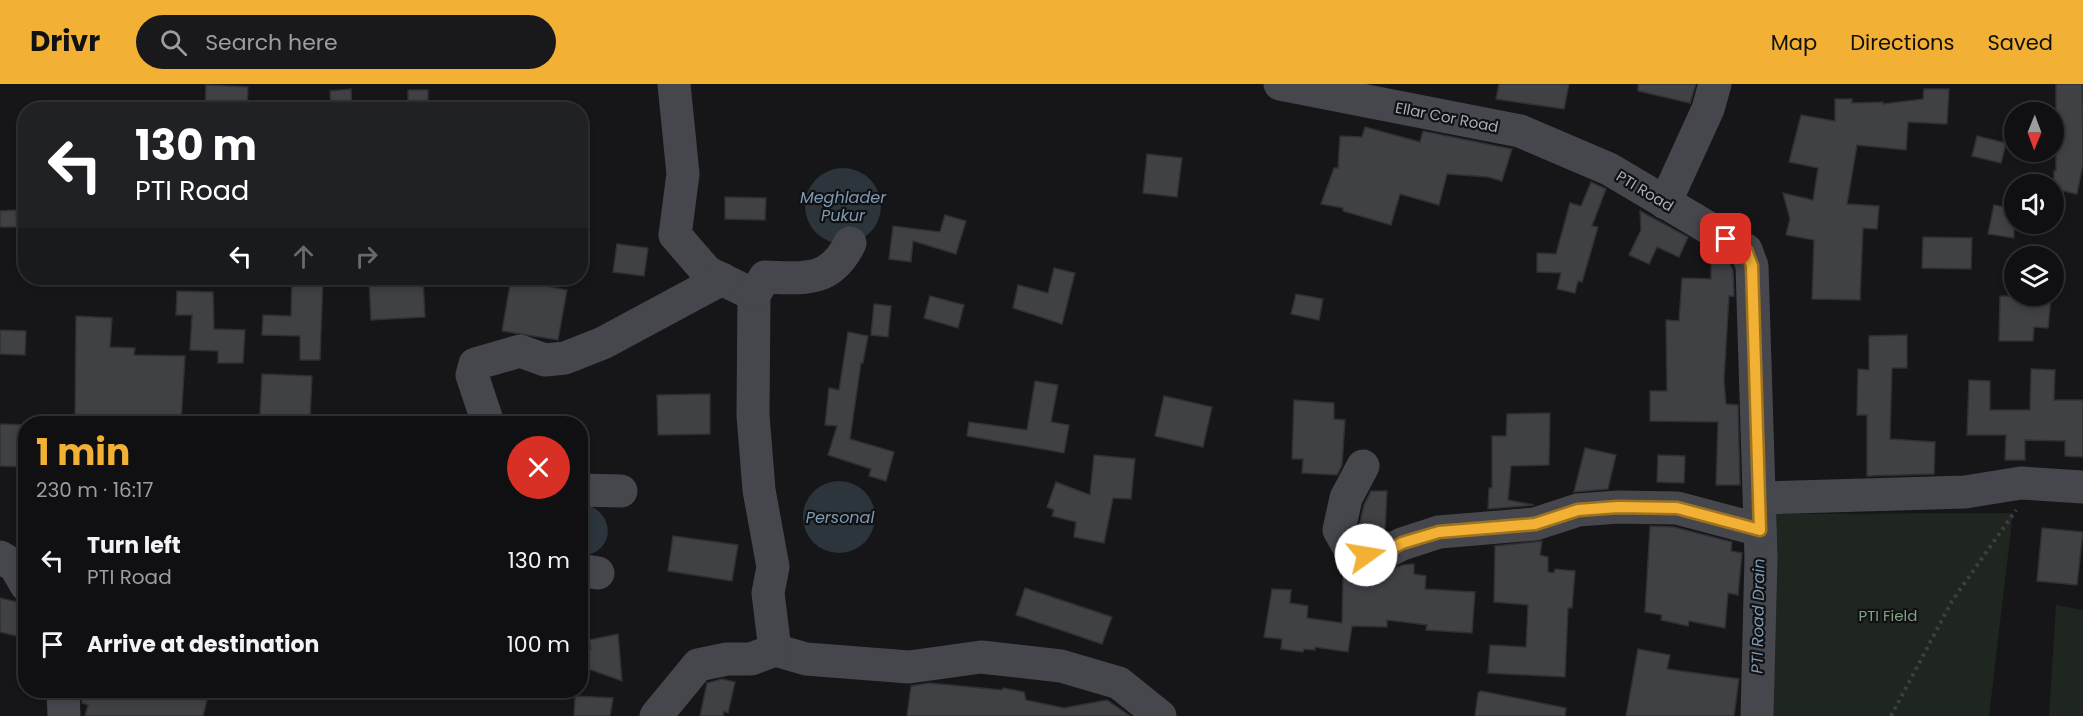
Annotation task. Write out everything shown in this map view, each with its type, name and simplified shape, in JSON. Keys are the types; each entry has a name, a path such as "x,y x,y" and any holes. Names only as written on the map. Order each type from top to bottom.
{"street":[{"path":"666,84 676,175 669,234"},
{"path":"674,84 683,174 675,234 707,272 753,295"},
{"name":"Ellar Cor Road","path":"1280,84 1520,131 1609,169"},
{"path":"1665,203 1708,109 1715,84"},
{"name":"PTI Road","path":"1609,169 1746,250 1752,266 1760,514 1757,716"},
{"path":"775,650 768,593 773,567 759,490 753,415 753,295 765,278 813,278 844,255 850,243"},
{"path":"486,416 472,375 475,364 520,351 545,360 565,358 603,343 722,279"},
{"path":"1363,466 1346,498 1339,530 1352,551 1366,555 1382,554 1402,543 1439,532 1535,524 1578,510 1618,507 1677,508 1760,514 1965,492 2021,483 2083,486"},
{"path":"588,490 621,491"},
{"path":"0,557 15,566 18,571"},
{"path":"656,716 698,665 727,659 751,659 775,650 806,659 909,667 981,657 1061,666 1119,682 1160,716"},
{"path":"63,698 64,716"}],"path":[{"path":"1891,716 1952,602 2036,483"}],"green space":[{"name":"PTI Field","path":"2013,513 1989,716 1773,716 1776,514"},
{"path":"2056,605 2083,610 2083,716 2049,716"}],"water":[{"name":"Meghlader Pukur","path":"843,168 857,171 870,179 878,192 881,206 878,220 870,233 857,241 843,244 829,241 816,233 808,220 805,206 808,192 816,179 829,171"},
{"name":"Personal","path":"846,481 865,491 873,503 875,517 873,531 865,543 853,551 832,553 813,543 805,531 803,510 813,491 825,483"},
{"path":"588,506 601,514 608,531 601,548 588,554"}],"building":[{"path":"1499,84 1569,84 1564,109 1496,99"},
{"path":"1638,84 1696,84 1690,103 1638,91"},
{"path":"2056,84 2082,84 2083,164 2077,194 2064,191 2064,174 2054,174 2056,162 2064,162 2064,102 2056,102"},
{"path":"206,85 248,87 247,102 205,102"},
{"path":"351,89 352,102 331,102 330,91"},
{"path":"1924,89 1949,89 1947,124 1908,122 1906,150 1857,145 1847,204 1879,206 1877,229 1863,228 1860,300 1812,299 1814,240 1786,235 1790,219 1783,193 1813,200 1818,168 1789,162 1801,115 1835,121 1835,99 1852,99 1852,103 1883,102 1883,104 1923,99"},
{"path":"408,90 428,90 428,102 408,102"},
{"path":"1365,127 1420,142 1423,131 1512,149 1502,181 1488,177 1447,174 1439,205 1400,194 1391,225 1343,211 1343,208 1321,204 1334,168 1338,168 1340,136 1362,137"},
{"path":"1977,136 2004,143 2001,163 1972,156"},
{"path":"1147,154 1182,158 1177,197 1143,193"},
{"path":"1591,182 1606,189 1592,226 1598,227 1582,282 1578,281 1575,293 1557,289 1561,273 1537,272 1537,253 1556,254 1570,203 1581,206"},
{"path":"725,197 766,198 765,220 725,219"},
{"path":"1994,205 2004,207 2004,234 2014,234 2014,238 1988,234"},
{"path":"16,210 17,227 0,227 0,211"},
{"path":"1640,211 1688,237 1679,257 1657,247 1649,264 1629,255 1641,230"},
{"path":"945,215 966,221 956,254 913,241 911,262 889,259 893,226 940,232"},
{"path":"1923,237 1972,238 1971,269 1922,268"},
{"path":"617,244 648,248 644,276 613,272"},
{"path":"1711,261 1728,261 1733,270 1734,296 1729,296 1724,379 1726,404 1738,405 1740,485 1716,485 1718,422 1650,421 1650,391 1667,391 1666,320 1679,321 1682,278 1711,279"},
{"path":"1054,268 1075,273 1062,324 1013,308 1018,285 1048,293"},
{"path":"292,285 323,285 320,360 300,360 300,336 262,335 263,315 291,316"},
{"path":"369,285 423,285 425,317 371,320"},
{"path":"510,285 542,285 567,290 558,340 502,331"},
{"path":"177,291 213,292 214,329 245,330 243,363 218,363 218,351 190,350 192,315 176,315"},
{"path":"1296,294 1323,299 1319,320 1291,314"},
{"path":"930,296 964,305 958,328 924,318"},
{"path":"2000,296 2004,296 2004,306 2050,306 2048,328 2034,327 2033,341 1999,341"},
{"path":"874,304 891,306 888,337 871,335"},
{"path":"76,316 112,318 110,347 135,348 134,355 185,356 181,416 75,416"},
{"path":"0,330 26,331 25,355 0,354"},
{"path":"848,332 868,336 863,363 861,363 850,439 894,452 886,481 869,476 871,469 828,455 837,426 825,425 829,388 839,390"},
{"path":"1907,335 1907,368 1892,368 1890,439 1935,442 1934,474 1867,476 1867,415 1857,415 1858,369 1869,370 1869,336"},
{"path":"2031,369 2055,370 2054,400 2083,400 2083,457 2065,456 2065,441 2025,440 2025,460 2005,460 2006,435 1967,435 1969,380 1990,381 1990,410 2030,410"},
{"path":"262,374 312,376 310,416 260,415"},
{"path":"1035,381 1058,385 1051,422 1069,425 1064,453 967,436 969,422 1027,430"},
{"path":"710,394 710,434 658,435 657,395"},
{"path":"1164,396 1212,407 1203,447 1155,436"},
{"path":"1294,400 1334,403 1334,419 1345,420 1342,465 1337,475 1302,473 1303,459 1292,459"},
{"path":"1550,413 1549,465 1511,466 1508,500 1534,505 1488,509 1489,488 1492,488 1492,436 1506,436 1507,414"},
{"path":"0,424 18,425 18,467 0,466"},
{"path":"1585,448 1616,455 1608,489 1574,492"},
{"path":"1094,455 1135,459 1131,499 1113,498 1104,543 1074,537 1076,522 1052,516 1054,510 1047,507 1056,482 1090,495"},
{"path":"1658,455 1685,456 1684,483 1657,482"},
{"path":"1371,491 1387,491 1385,531 1378,535 1362,533 1359,527 1364,505"},
{"path":"1650,526 1674,527 1732,542 1731,551 1742,553 1738,595 1728,593 1725,628 1689,621 1688,626 1661,620 1662,615 1645,612"},
{"path":"2042,528 2083,532 2077,585 2037,581"},
{"path":"673,536 738,545 732,581 668,571"},
{"path":"1542,541 1540,555 1548,557 1548,572 1554,573 1555,569 1575,571 1572,608 1568,608 1565,677 1488,673 1490,645 1526,647 1528,605 1494,602 1495,546"},
{"path":"1414,564 1414,574 1426,576 1425,589 1475,592 1472,633 1426,630 1427,625 1387,620 1387,627 1352,626 1348,652 1315,647 1315,650 1304,649 1303,652 1281,649 1282,639 1264,637 1272,589 1291,590 1290,603 1308,606 1307,618 1342,623 1343,576 1382,577 1382,572"},
{"path":"1025,588 1112,617 1102,644 1016,615"},
{"path":"0,598 18,602 18,636 0,632"},
{"path":"618,634 622,681 588,669 588,649 591,649 589,640"},
{"path":"1638,649 1670,655 1667,669 1739,679 1734,716 1626,716"},
{"path":"722,679 735,682 728,713 724,711 723,716 700,716 707,683"},
{"path":"929,683 1002,690 1003,688 1024,692 1026,700 1064,708 1107,700 1130,716 907,716 911,686"},
{"path":"1481,691 1566,708 1565,716 1475,716 1478,693"},
{"path":"82,698 198,698 207,700 203,716 85,716 88,705 82,703"},
{"path":"575,698 613,698 610,716 574,716"}],"route":[{"path":"1366,555 1382,554 1402,543 1439,532 1535,524 1578,510 1618,507 1677,508 1749,529 1760,530 1752,266 1746,250 1726,239"}],"water label":[{"name":"PTI Road Drain","path":"1758,616"}]}
